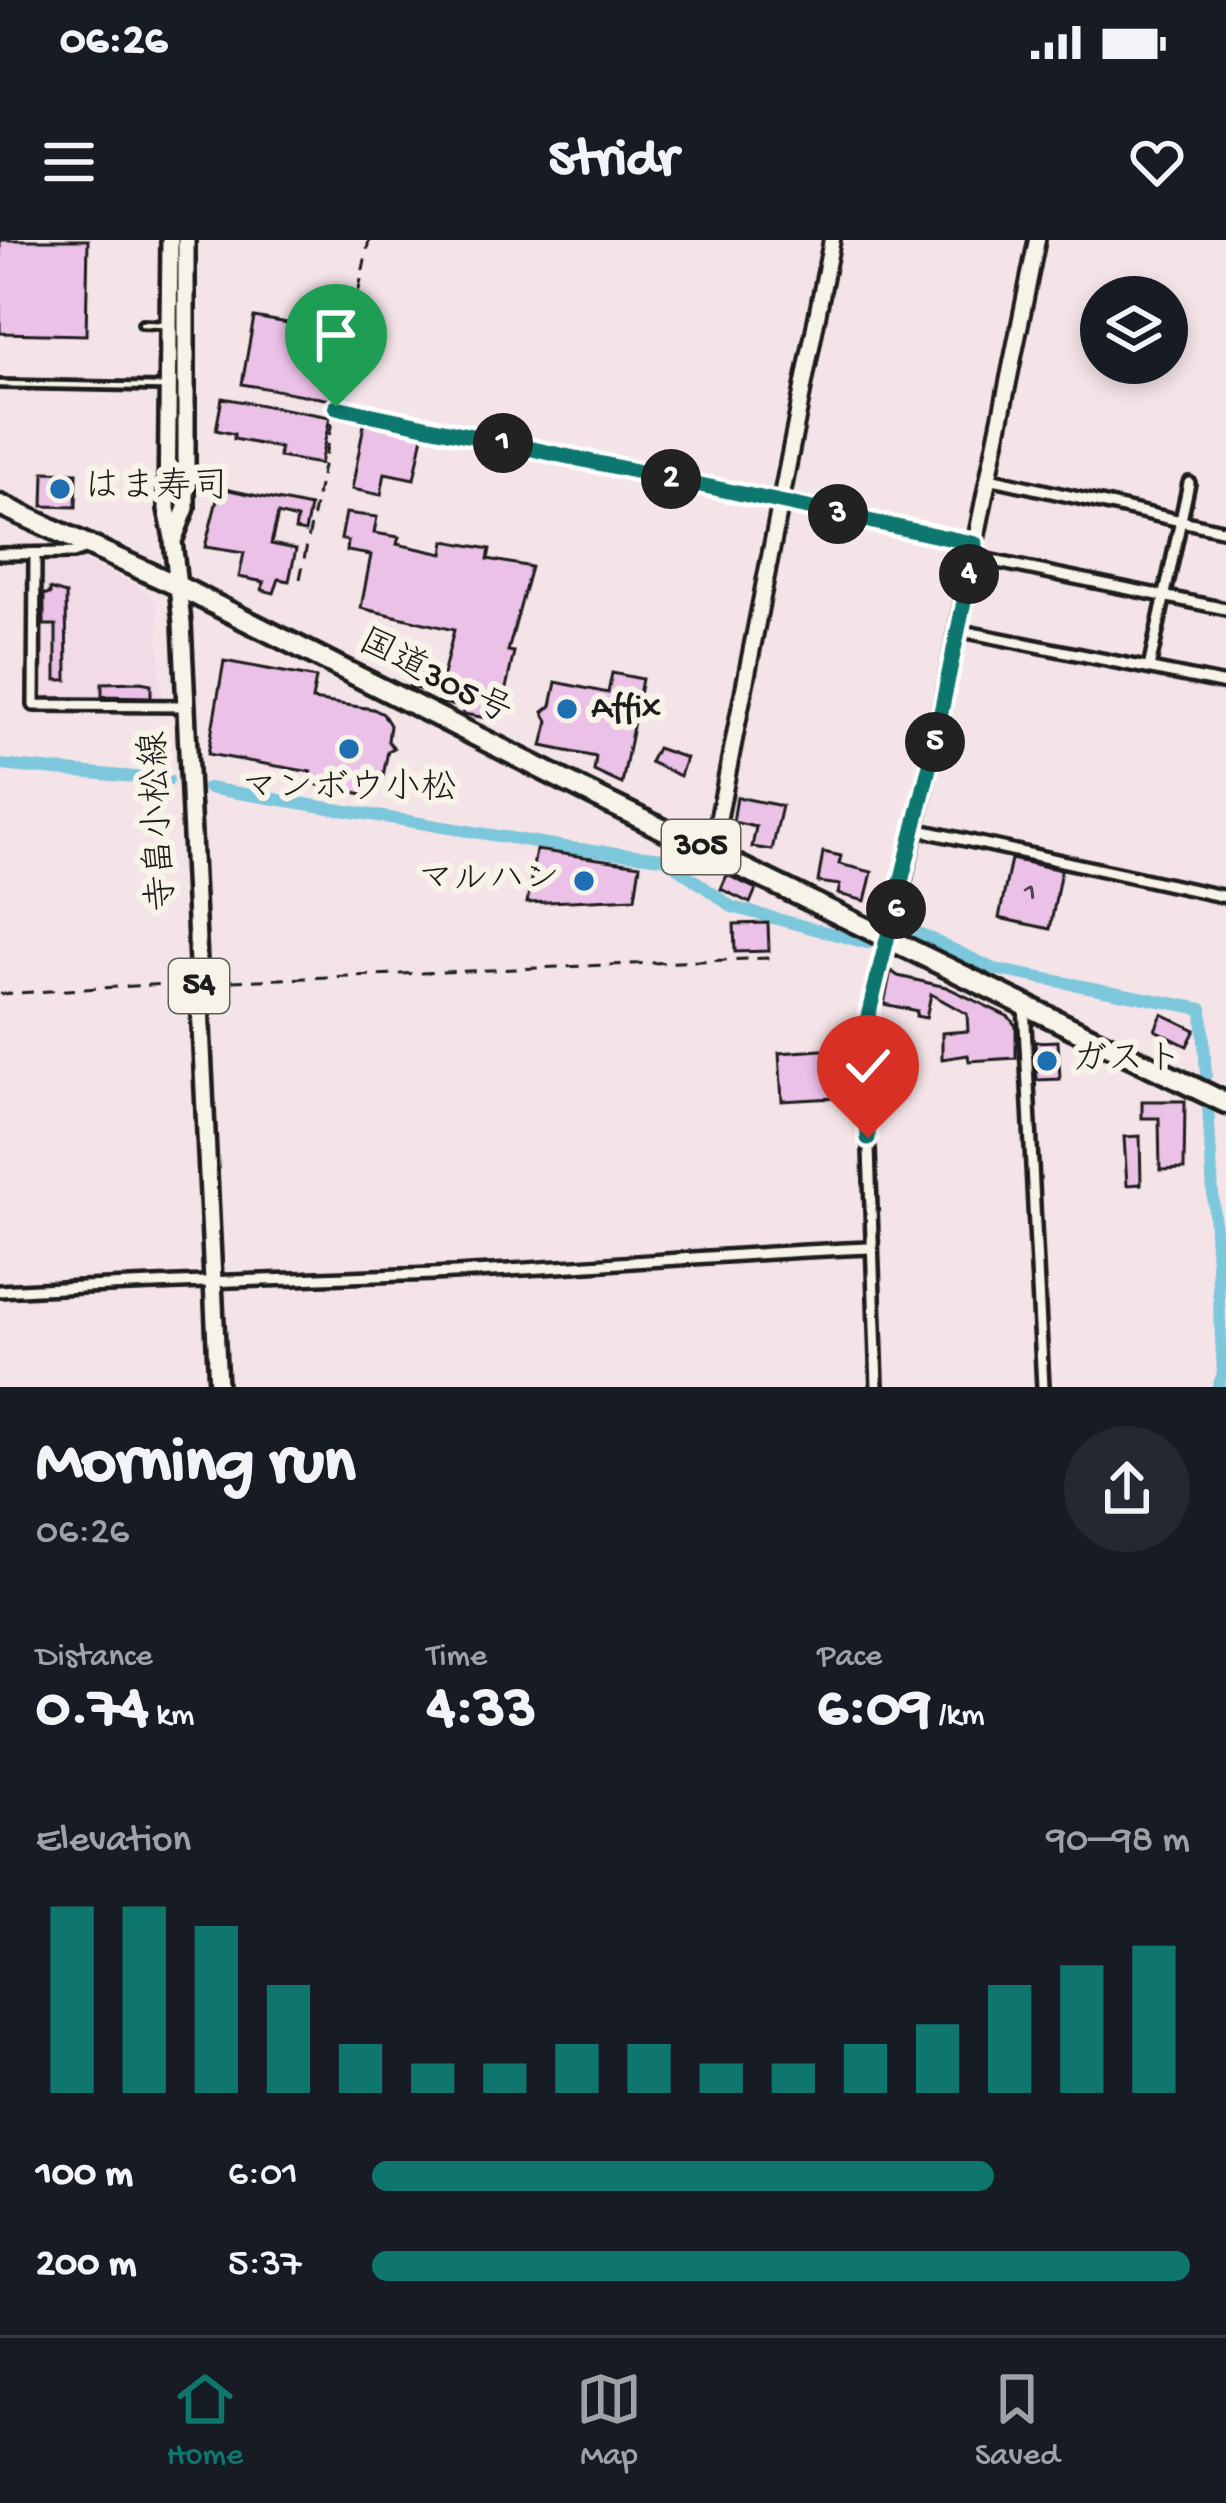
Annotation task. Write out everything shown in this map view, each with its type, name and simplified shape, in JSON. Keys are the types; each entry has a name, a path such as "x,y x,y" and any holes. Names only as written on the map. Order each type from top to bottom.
{"highway":[{"name":"国道305号","path":"0,505 178,586 1226,1103"}],"main road":[{"name":"寺畠小松線","path":"170,240 167,509 178,586 207,982 218,1387"},
{"name":"寺畠小松線","path":"173,541 186,508 186,240"},
{"path":"712,852 832,240"},
{"path":"889,939 1036,240"}],"street":[{"path":"989,478 1226,531"},
{"path":"1149,668 1189,483"},
{"path":"0,554 74,553 90,547"},
{"path":"974,550 1226,609"},
{"path":"35,554 34,705 185,706"},
{"path":"957,630 1226,684"},
{"path":"915,829 1226,897"},
{"path":"877,1387 865,1029 889,939"},
{"path":"1024,1004 1043,1387"},
{"path":"0,1292 870,1248"}],"lane":[{"path":"142,324 169,325"},
{"path":"0,384 168,387"}],"path":[{"path":"300,579 369,240"},
{"path":"336,407 778,502 974,550"},
{"path":"0,994 772,958"}],"shaded area":[{"path":"75,557 147,591 157,605 162,702 43,701 38,695 39,558"}],"building":[{"path":"0,240 88,240 86,335 0,333"},
{"path":"254,317 343,333 331,400 242,384"},
{"path":"222,398 330,417 320,464 279,457 280,448 234,439 234,434 216,430"},
{"path":"365,419 424,431 414,479 385,473 381,495 352,489"},
{"name":"はま寿司","path":"44,472 77,473 76,507 43,506"},
{"path":"220,488 310,507 305,532 295,530 297,519 278,514 271,544 296,549 289,581 279,579 274,593 262,590 264,582 239,577 244,553 205,547"},
{"path":"346,513 377,517 374,533 399,537 397,544 443,554 445,541 490,549 488,559 531,567 508,651 514,652 499,720 463,714 464,708 438,702 440,694 409,687 413,673 442,679 454,630 361,608 371,555 347,551 348,541 341,539"},
{"path":"50,589 66,594 67,680 56,680 56,625 44,625 44,594 50,594"},
{"path":"224,661 316,678 312,700 383,714 394,748 388,751 373,796 309,783 311,772 208,754"},
{"path":"612,673 642,679 622,784 594,771 596,757 542,746 548,721 543,712 551,706 556,682 608,693"},
{"path":"102,683 151,684 151,697 102,696"},
{"path":"657,748 686,758 680,776 650,762"},
{"path":"737,797 782,806 772,850 752,847 756,827 733,822"},
{"name":"マルハン","path":"536,850 640,865 635,898 527,903"},
{"path":"823,852 841,856 839,864 872,872 865,901 838,894 840,885 818,882"},
{"path":"1011,859 1061,870 1050,929 999,918"},
{"path":"727,875 756,889 750,903 721,889"},
{"path":"768,923 769,951 735,952 734,924"},
{"path":"891,971 946,987 1009,1017 1016,1026 1016,1058 969,1061 968,1055 942,1059 942,1033 968,1031 967,1014 931,994 926,1018 916,1016 917,1011 884,1004"},
{"path":"1162,1014 1195,1030 1187,1046 1155,1030"},
{"name":"ガスト","path":"1058,1041 1060,1079 1037,1080 1035,1042"},
{"path":"849,1048 852,1097 782,1101 779,1053"},
{"path":"1142,1101 1185,1101 1184,1169 1160,1170 1159,1118 1142,1118"},
{"path":"1140,1136 1141,1184 1127,1185 1124,1137"}],"waterway":[{"path":"0,765 168,780"},
{"path":"208,788 571,848 664,858 732,907 867,943"},
{"path":"904,926 994,969 1202,1009 1206,1075"},
{"path":"1208,1105 1223,1373 1218,1387"}],"place":[{"name":"はま寿司","path":"60,489"},
{"name":"Affix","path":"567,709"},
{"name":"マンボウ小松","path":"349,749"},
{"name":"マルハン","path":"584,881"},
{"name":"ガスト","path":"1047,1061"}],"route":[{"path":"336,407 976,544 931,760 865,1029 868,1138"}]}
